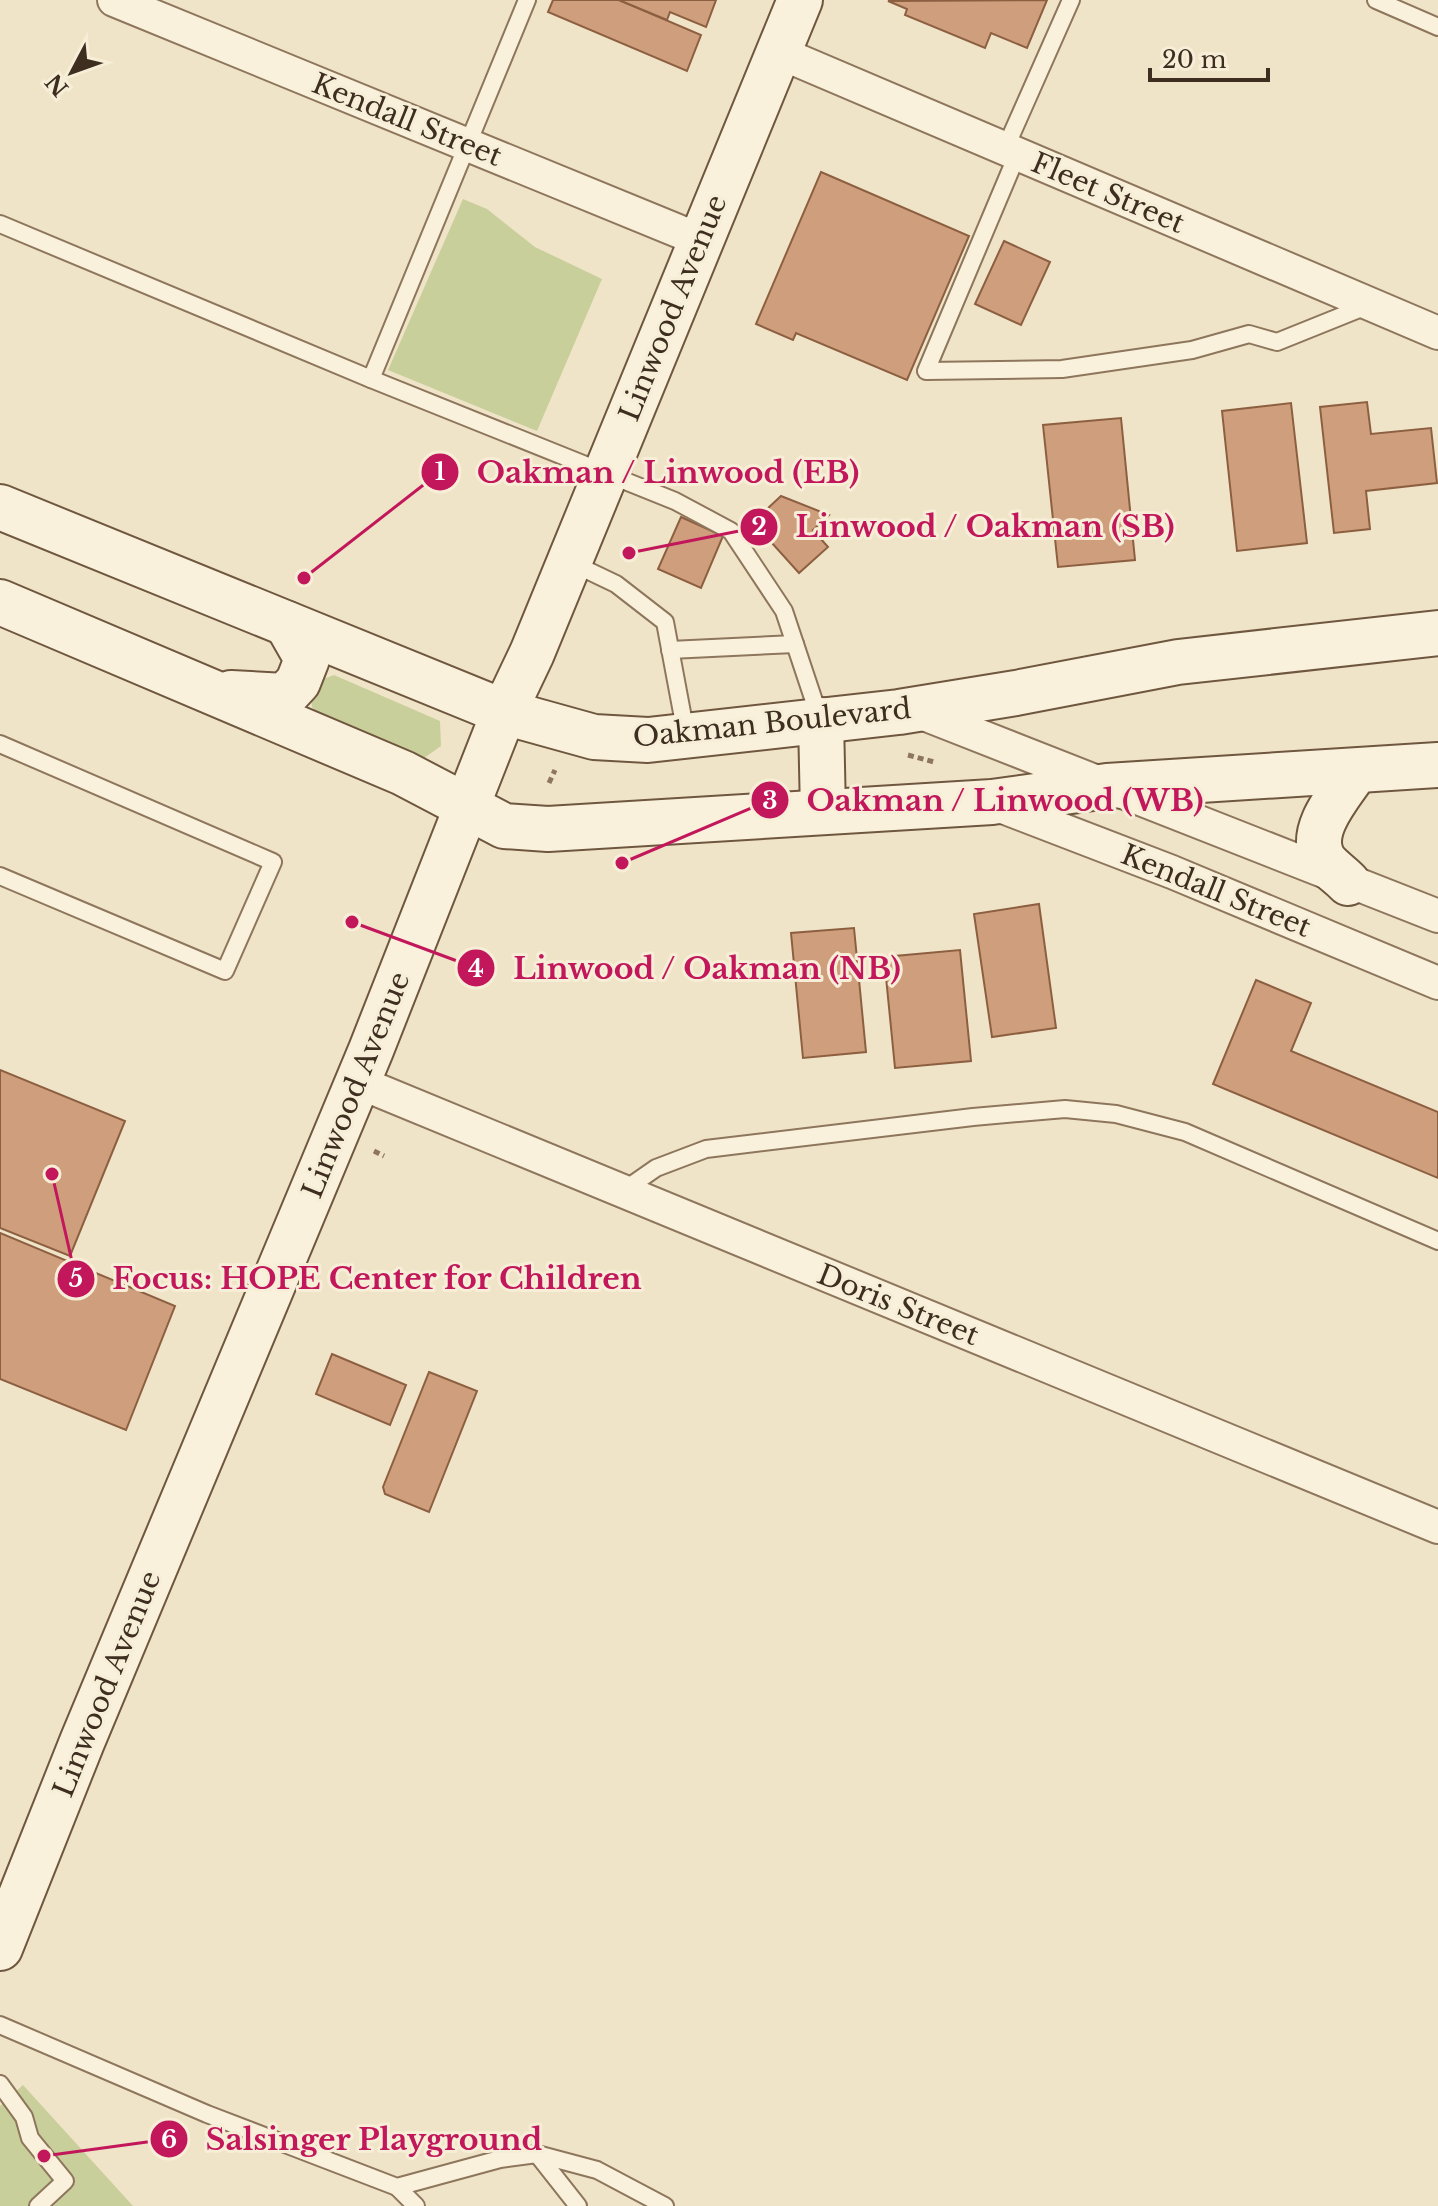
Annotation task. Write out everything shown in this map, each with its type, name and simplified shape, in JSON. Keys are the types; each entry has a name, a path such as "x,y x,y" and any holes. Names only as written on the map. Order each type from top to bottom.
{"street":[{"name":"Kendall Street","path":"114,0 700,240"},
{"name":"Linwood Avenue","path":"0,1948 82,1742 358,1082 504,712 532,653 800,0"},
{"name":"Fleet Street","path":"778,52 1438,333"},
{"name":"Oakman Boulevard","path":"0,507 504,712 594,737 648,740 914,710 1178,662 1438,633"},
{"path":"3,611 208,691 403,773 504,826 548,829 992,802 1107,786 1438,765"},
{"path":"208,691 285,696 298,682 307,659 287,624"},
{"name":"Kendall Street","path":"914,710 1438,916"},
{"path":"821,720 823,812"},
{"path":"1348,883 1322,858 1319,843 1322,827 1355,772"},
{"name":"Kendall Street","path":"992,802 1172,872 1438,983"},
{"name":"Doris Street","path":"358,1082 1438,1527"}],"lane":[{"path":"371,379 527,0"},
{"path":"1071,0 926,371 1062,369 1192,350 1249,334 1277,342 1369,305"},
{"path":"1376,0 1438,27"},
{"path":"0,224 371,379 675,501 731,531 784,611 821,720"},
{"path":"568,561 616,584 665,622 687,736"},
{"path":"670,650 795,644"},
{"path":"0,744 273,862 225,971 0,876"},
{"path":"623,1191 656,1168 706,1149 1065,1109 1116,1114 1185,1132 1438,1241"},
{"path":"0,2025 207,2114 397,2187 416,2206"},
{"path":"0,2084 24,2117 30,2138 65,2181 38,2206"},
{"path":"397,2187 500,2159 537,2154 597,2170 665,2206"},
{"path":"537,2154 578,2206"}],"path":[{"path":"549,783 557,766"}],"green space":[{"path":"463,199 487,209 535,247 602,279 537,431 388,370"},
{"path":"334,675 440,721 441,746 424,758 323,719 312,707 310,690 318,681"},
{"path":"23,2085 133,2206 0,2206 0,2106"}],"building":[{"path":"553,0 619,0 701,35 687,71 548,12"},
{"path":"619,0 716,0 706,27 670,12 667,20"},
{"path":"1047,0 1027,48 991,33 985,48 905,15 907,9 888,1"},
{"path":"821,172 969,236 907,380 796,333 793,340 756,324"},
{"path":"1004,241 1050,262 1021,325 975,304"},
{"path":"1367,402 1371,434 1431,428 1437,483 1366,491 1370,529 1334,533 1320,407"},
{"path":"1291,403 1307,543 1237,551 1222,411"},
{"path":"1121,418 1135,560 1058,567 1043,425"},
{"path":"781,496 829,515 813,530 828,547 799,573 753,522"},
{"path":"681,517 723,536 701,588 658,569"},
{"path":"1039,904 1056,1028 992,1037 974,914"},
{"path":"854,928 866,1052 803,1058 791,933"},
{"path":"960,950 971,1061 895,1068 884,957"},
{"path":"1256,980 1311,1003 1291,1051 1438,1112 1438,1178 1213,1084"},
{"path":"0,1070 125,1121 70,1256 0,1228"},
{"path":"0,1233 175,1306 126,1430 0,1379"},
{"path":"332,1354 406,1385 390,1425 316,1394"},
{"path":"429,1372 477,1391 429,1512 385,1494 383,1487"}],"place":[{"name":"Linwood / Oakman (SB)","path":"629,553"},
{"name":"Oakman / Linwood (EB)","path":"304,578"},
{"name":"Oakman / Linwood (WB)","path":"622,863"},
{"name":"Linwood / Oakman (NB)","path":"352,922"},
{"name":"Focus: HOPE Center for Children","path":"52,1174"},
{"name":"Salsinger Playground","path":"44,2156"}]}
